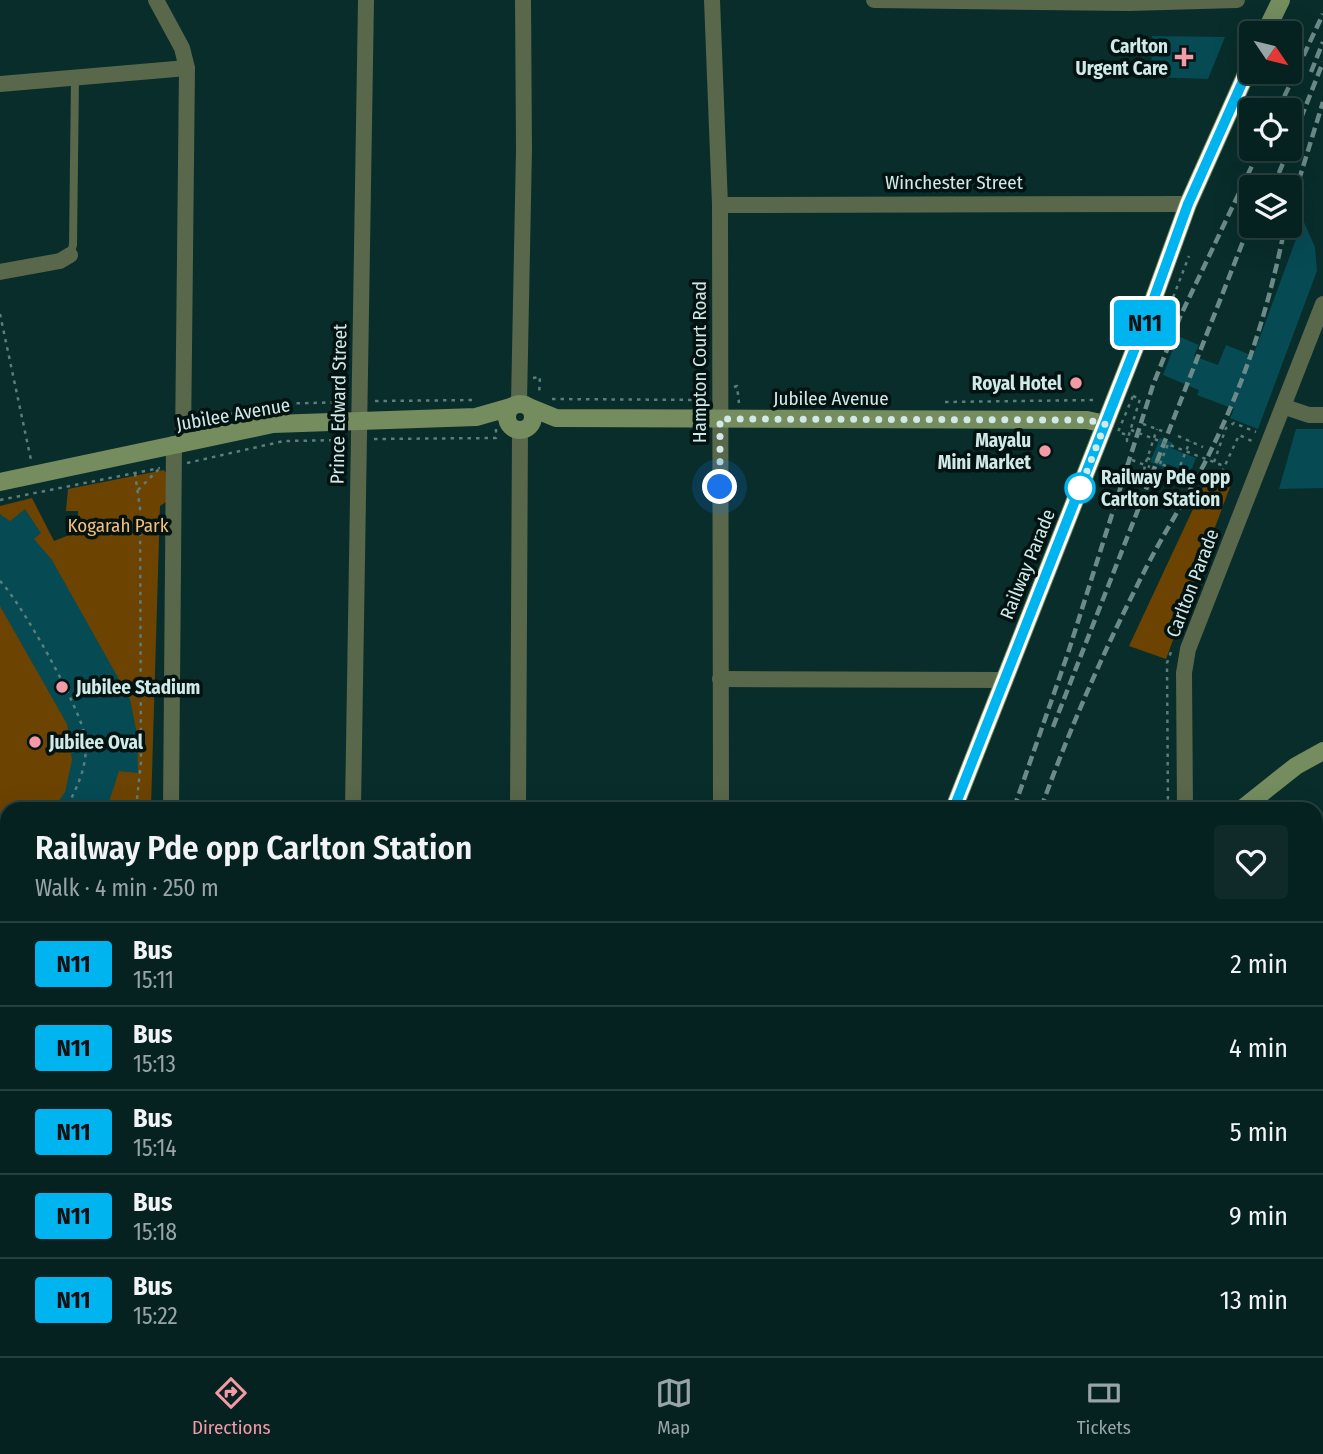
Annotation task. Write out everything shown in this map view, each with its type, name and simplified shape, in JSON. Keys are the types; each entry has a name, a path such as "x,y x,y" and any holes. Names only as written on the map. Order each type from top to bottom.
{"street":[{"path":"156,0 182,48 187,68 179,444 168,466 170,802"},
{"name":"Prince Edward Street","path":"353,802 366,0"},
{"path":"518,802 523,0"},
{"name":"Hampton Court Road","path":"712,0 720,205 721,802"},
{"path":"874,0 1237,0"},
{"path":"1271,21 1281,0"},
{"path":"0,84 187,68"},
{"name":"Railway Parade","path":"956,802 1188,204 1242,84"},
{"name":"Winchester Street","path":"720,205 1188,204"},
{"path":"0,272 60,261 70,255"},
{"name":"Carlton Parade","path":"1185,802 1184,673 1188,649 1273,438 1323,304"},
{"path":"1285,407 1309,415 1323,415"},
{"name":"Jubilee Avenue","path":"0,482 273,424 477,416 1087,420 1105,424"},
{"path":"720,678 1003,680"},
{"path":"1250,802 1296,765 1323,751"}],"lane":[{"path":"70,255 73,245 75,78"}],"path":[{"path":"0,314 31,460"},
{"path":"0,500 284,441 359,439 519,417 541,377 519,378"},
{"path":"552,399 704,400 704,389 737,386 738,403 752,403"},
{"path":"1126,411 1118,432 1127,435 1127,441 1140,399"},
{"path":"945,402 1095,400"},
{"path":"1215,461 1226,428 1234,423 1273,438"},
{"path":"1143,424 1164,432"},
{"path":"1131,429 1215,461 1224,466 1222,472 1239,435 1253,441 1256,432"},
{"path":"1132,460 1149,467 1144,470 1147,457 1157,429"},
{"path":"1178,436 1203,447"},
{"path":"1178,478 1175,483 1190,441"},
{"path":"1160,464 1168,444"},
{"path":"1147,457 1179,469 1185,474 1186,471"},
{"path":"138,490 168,466"},
{"path":"135,473 138,490 141,762 137,802"},
{"path":"1165,473 1187,481"},
{"path":"0,581 14,599 82,719 86,758 82,774 68,802"}],"green space":[{"name":"Jubilee Stadium","path":"164,470 168,476 169,500 160,506 151,802 0,802 0,506 32,498 54,541 77,532 78,511 66,511 68,489"},
{"path":"1208,477 1230,487 1166,659 1129,646"}],"building":[{"name":"Carlton Urgent Care","path":"1152,36 1225,37 1208,79 1151,77"},
{"path":"1303,220 1315,247 1317,271 1258,429 1230,418 1234,409 1197,395 1199,390 1163,375 1178,336 1199,345 1194,356 1218,365 1226,345 1253,356 1296,238 1302,238"},
{"path":"1296,429 1323,429 1323,488 1279,489"},
{"path":"1160,438 1173,443 1171,448 1196,458 1190,473 1167,464 1165,468 1150,462"},
{"path":"25,509 41,533 34,539 52,560 130,699 137,734 138,773 119,771 109,802 58,802 65,792 72,760 67,724 0,606 0,514 10,521"}],"railway":[{"path":"1284,98 1323,14"},
{"path":"1311,72 1323,42"},
{"path":"1302,115 1323,62"},
{"path":"1300,175 1323,102"},
{"path":"1016,802 1068,653 1153,385 1180,317 1254,161"},
{"path":"1278,175 1284,161"},
{"path":"1053,727 1244,238"},
{"path":"1043,802 1115,631 1225,421 1247,367 1265,311 1282,238"}],"bus line":[{"name":"N11","path":"956,802 1146,320 1188,204 1241,84"}],"place":[{"name":"Carlton Urgent Care","path":"1184,57"},
{"name":"Royal Hotel","path":"1076,383"},
{"name":"Mayalu Mini Market","path":"1045,451"},
{"name":"Railway Pde opp Carlton Station","path":"1080,488"},
{"name":"Jubilee Stadium","path":"62,687"},
{"name":"Jubilee Oval","path":"35,742"}],"route":[{"path":"720,487 720,419 1087,420 1105,424 1079,492 1080,488"}],"park label":[{"name":"Kogarah Park","path":"118,525"}]}
